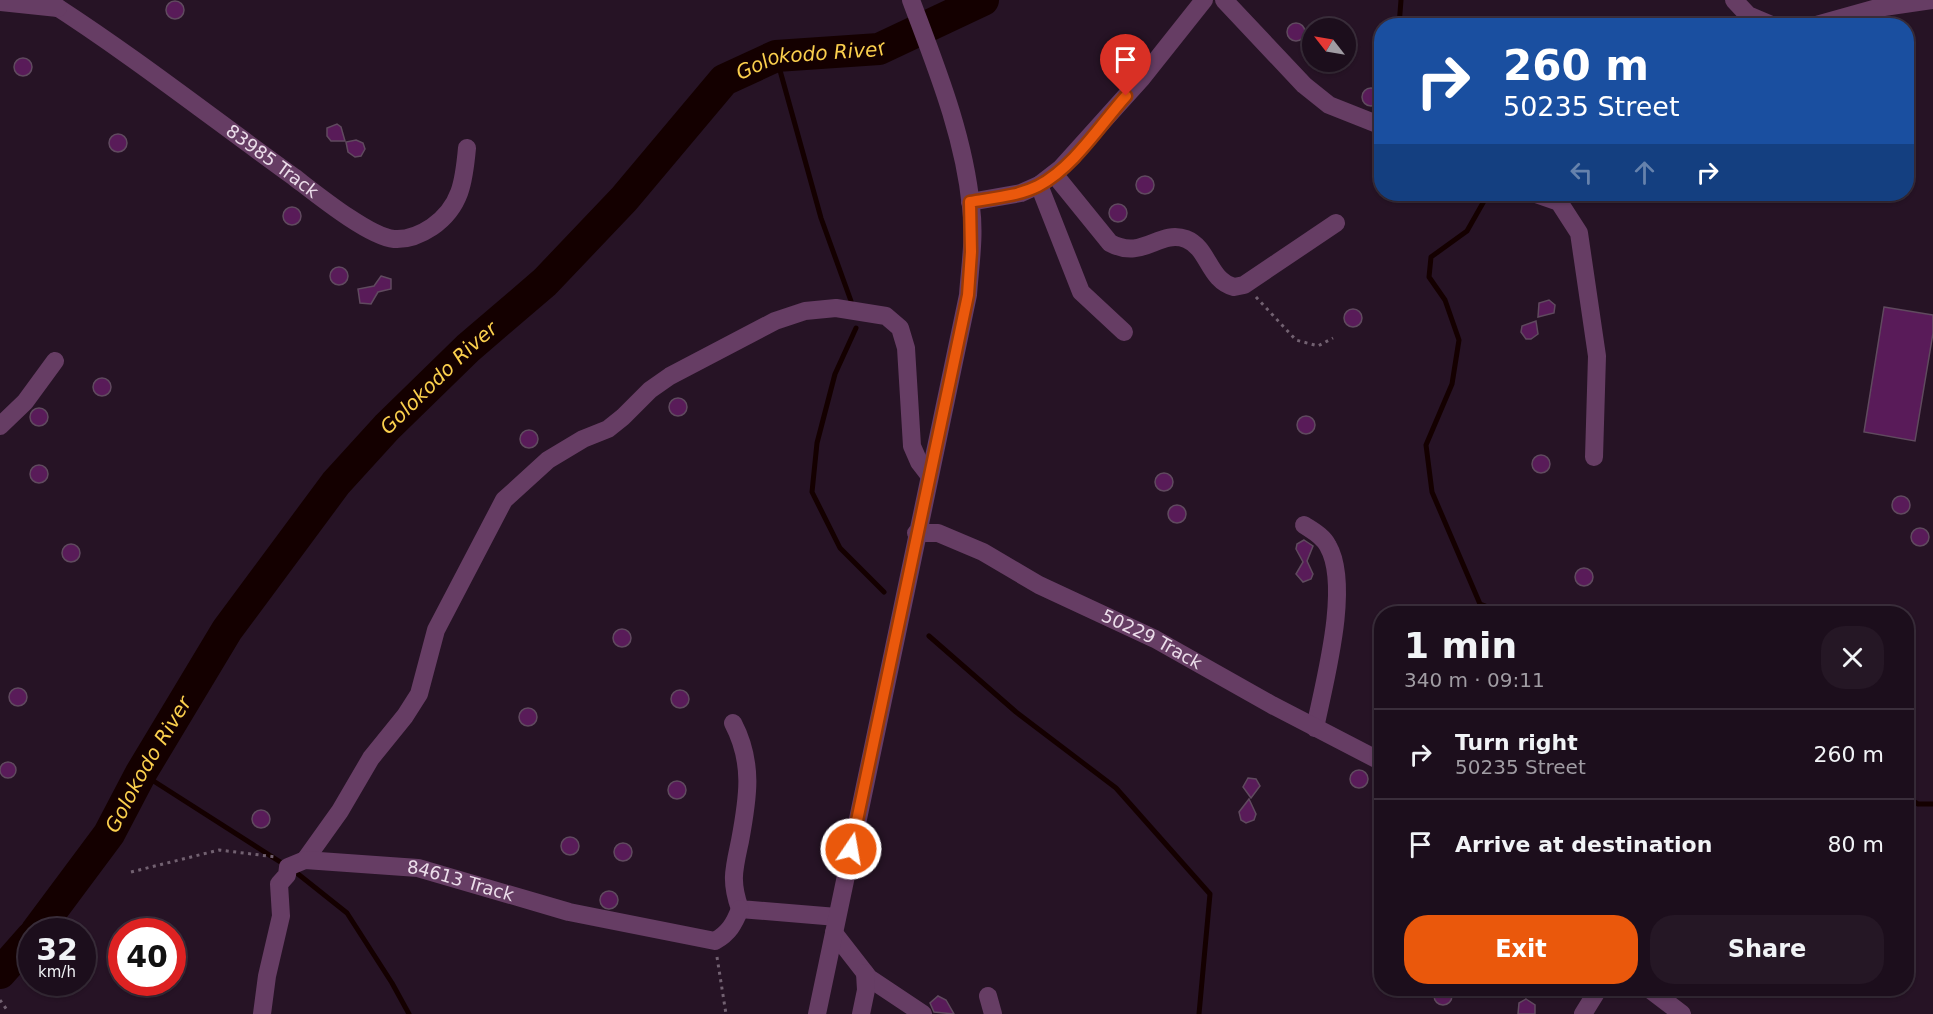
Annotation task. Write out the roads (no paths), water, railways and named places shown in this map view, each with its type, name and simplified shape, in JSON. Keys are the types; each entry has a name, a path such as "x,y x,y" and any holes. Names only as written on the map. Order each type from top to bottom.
{"street":[{"path":"970,202 1021,193 1039,185 1054,174 1142,78 1204,0"},
{"path":"1224,0 1304,85 1329,105 1374,123"},
{"path":"1734,0 1748,15 1755,18"},
{"path":"1841,18 1877,8 1932,0"},
{"path":"817,1014 916,533 968,295 971,252 970,202 958,136 940,76 912,1"},
{"path":"0,2 53,4"},
{"name":"83985 Track","path":"53,4 370,231 391,239 408,238 426,231 455,206 464,181 466,148"},
{"path":"1054,174 1110,243 1122,249 1134,250 1173,237 1186,239 1198,247 1217,278 1225,285 1234,287 1244,285 1336,223"},
{"path":"1039,185 1081,292 1124,332"},
{"path":"1556,201 1579,233 1597,356 1594,457"},
{"path":"262,1014 267,976 281,916 279,884 287,875 288,867 305,860 340,811 371,758 405,716 419,694 436,630 504,500 548,460 608,429 650,390 670,376 775,321 805,311 836,308 886,316 900,328 906,348 912,446 919,462 929,474"},
{"path":"0,426 25,402 55,361"},
{"path":"1304,525 1319,534 1328,546 1335,565 1338,593 1315,728"},
{"name":"50229 Track","path":"916,533 938,533 983,552 1039,585 1155,639 1315,728 1374,758"},
{"path":"733,723 744,744 747,763 747,793 732,874 733,891 740,909 835,925 865,973 878,986 923,1014"},
{"name":"84613 Track","path":"305,860 418,868 569,912 715,941 726,934 734,924 740,909"},
{"path":"861,1014 866,990 865,973"},
{"path":"1583,1014 1594,996"},
{"path":"1658,996 1682,1014"}],"waterway":[{"name":"Golokodo River","path":"46,918 109,834 141,773 227,630 336,483 387,427 468,348 545,282 624,199 724,80 776,56 879,49 983,0"},
{"path":"1400,18 1401,0"},
{"path":"776,56 821,218 851,301"},
{"path":"1484,201 1467,231 1431,257 1429,277 1445,300 1459,340 1452,384 1426,445 1432,492 1480,604 1485,606"},
{"path":"856,328 835,374 817,443 812,492 840,548 884,592"},
{"path":"929,636 1016,712 1116,788 1210,894 1199,1014"},
{"path":"141,773 285,865"},
{"path":"1914,802 1918,804 1933,804"},
{"path":"293,870 347,913 409,1014"},
{"name":"Golokodo River","path":"0,973 18,953"}]}
